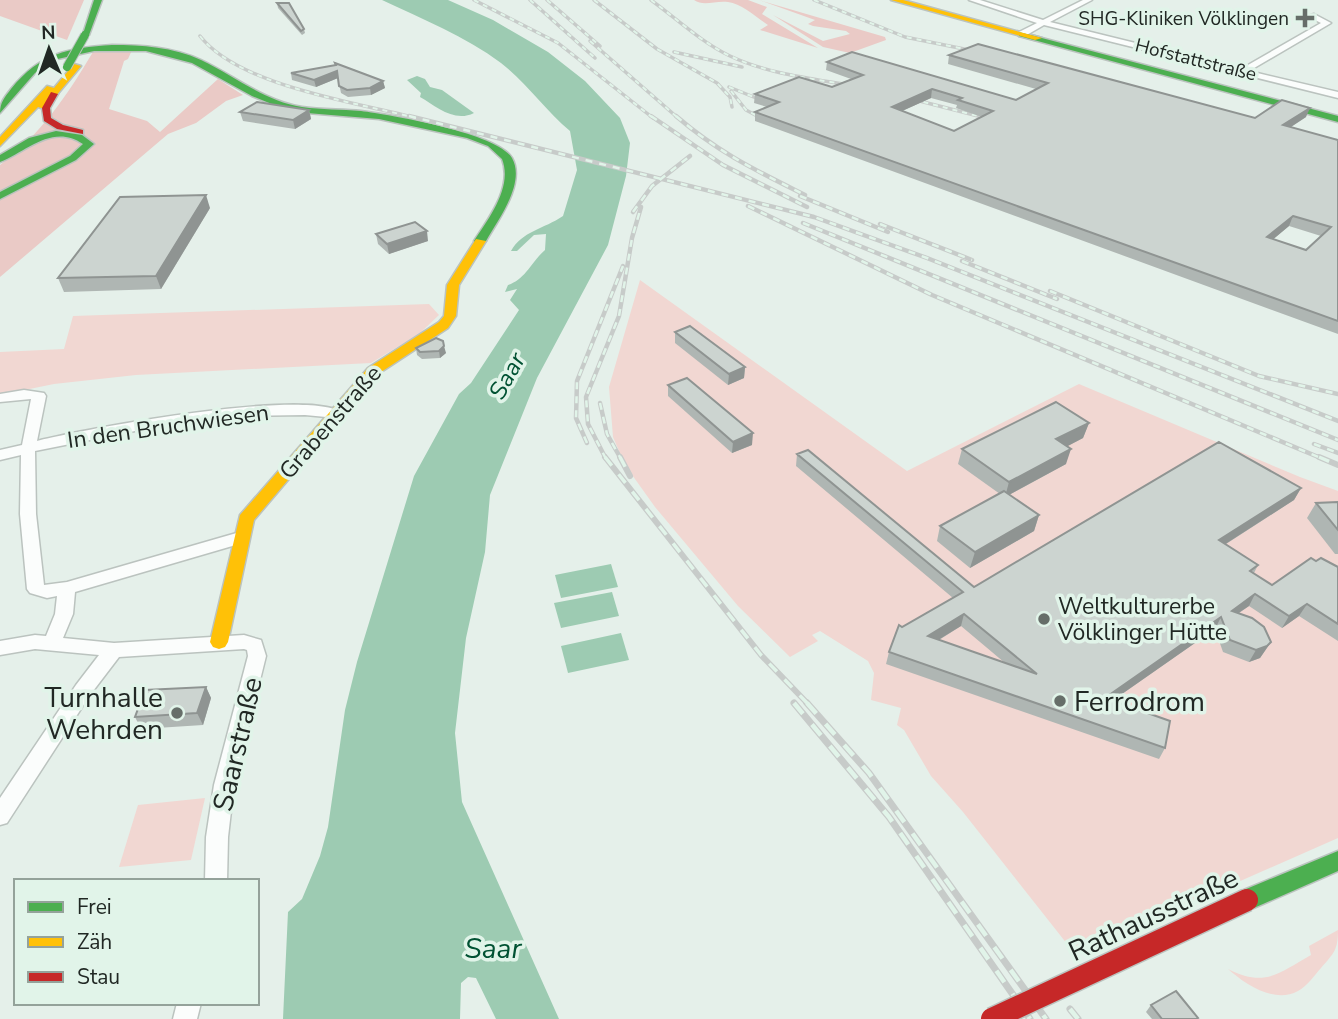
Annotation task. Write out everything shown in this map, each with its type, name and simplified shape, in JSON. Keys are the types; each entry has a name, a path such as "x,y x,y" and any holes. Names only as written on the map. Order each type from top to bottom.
{"main road":[{"path":"90,34 98,0"},
{"path":"0,203 79,159 96,143 96,139 91,136 60,127 47,119 47,108 107,0"},
{"path":"895,0 1338,120"},
{"name":"Grabenstraße","path":"0,110 37,66 51,57 150,48 185,54 277,106 376,116 494,146 510,163 510,185 478,248 453,286 452,310 441,327 381,363 253,509 243,526 219,642"},
{"path":"0,143 72,66"},
{"path":"0,153 54,94"},
{"path":"0,159 24,143 41,137 76,135 89,144 73,158 0,196"},
{"name":"Rathausstraße","path":"992,1019 1247,900 1338,861"}],"street":[{"name":"Hofstattstraße","path":"973,0 1044,23 1338,95"},
{"path":"1021,34 1088,0"},
{"path":"1243,71 1327,23 1311,16"},
{"path":"0,398 24,394 40,396 28,450 28,514 36,589 47,592 67,588 240,538"},
{"name":"In den Bruchwiesen","path":"0,455 56,441 242,412 319,411 337,414"},
{"path":"52,642 61,625 67,588"},
{"path":"0,648 52,642 114,650 219,642"},
{"name":"Saarstraße","path":"216,879 217,837 224,785 257,656 255,645 219,642"},
{"path":"0,816 83,690 114,650"}],"shaded area":[{"path":"0,0 84,0 67,40 0,16"},
{"path":"694,0 748,0 767,7 762,14 818,48 760,30 768,25 733,3 702,3"},
{"path":"759,0 885,37 886,40 850,53 823,47 773,15 823,41 850,34 813,26 808,24 815,20"},
{"path":"132,50 124,61 109,109 147,121 160,132 218,79 243,95 226,101 196,123 168,134 0,277 0,165 41,127 93,52"},
{"name":"Weltkulturerbe Völklinger Hütte","path":"640,280 907,471 1079,384 1338,491 1338,838 1075,954 963,812 931,776 904,730 897,725 901,708 871,700 874,673 868,661 820,631 812,635 818,641 790,657 738,606 655,507 625,465 613,437 609,387"},
{"path":"429,304 439,315 419,334 371,363 136,375 54,384 0,395 0,352 64,349 73,316"},
{"path":"205,798 191,860 119,867 138,805"},
{"path":"1338,930 1336,947 1329,959 1298,991 1270,994 1243,981 1228,969 1252,977 1271,976 1311,955 1309,946"}],"water":[{"name":"Saar","path":"382,0 448,0 493,20 548,52 585,81 620,118 630,143 626,176 608,245 537,378 490,495 485,552 466,638 455,733 462,802 559,1019 496,1019 476,978 468,977 461,983 460,1019 283,1019 288,912 302,899 320,856 328,827 345,710 414,476 459,394 471,383 519,310 510,300 517,289 505,292 508,285 524,274 545,250 546,234 534,235 517,251 511,251 521,239 563,216 577,170 570,131 501,63 458,36"},
{"path":"417,76 425,79 430,87 442,90 474,113 467,116 452,115 420,97 421,93 407,80"},
{"path":"611,564 618,587 561,598 555,575"},
{"path":"612,592 619,616 561,628 554,603"},
{"path":"621,633 629,660 568,673 561,646"}],"building":[{"path":"277,3 289,3 304,29 301,31"},
{"path":"978,44 1255,118 1282,100 1310,108 1283,125 1338,140 1338,321 755,112 779,102 755,94 799,77 832,87 863,75 827,62 852,52 1016,100 1048,83 949,55","holes":["932,89 962,98 958,100 993,111 954,131 892,107","1293,216 1331,227 1306,250 1267,237"]},
{"path":"335,63 383,81 370,88 347,90 339,86 337,71 314,80 291,73 336,65"},
{"path":"257,102 309,110 293,120 240,112"},
{"path":"206,195 156,276 58,278 120,197"},
{"path":"415,222 427,231 387,244 376,234"},
{"path":"690,326 745,367 729,374 675,332"},
{"path":"436,338 443,341 444,346 439,351 420,352 416,348"},
{"path":"687,378 753,433 733,442 668,385"},
{"path":"1056,402 1089,423 1056,439 1071,449 1009,482 962,449"},
{"path":"1219,442 1301,488 1219,540 1258,565 1250,571 1272,585 1311,558 1316,561 1321,558 1338,567 1338,624 1307,604 1289,616 1255,594 1232,611 1252,618 1264,627 1271,642 1267,646 1256,650 1230,640 1221,617 1105,698 1170,721 1165,748 889,652 899,625 902,627 963,592 797,454 808,450 974,587","holes":["964,614 1037,674 928,636"]},
{"path":"1004,491 1039,515 975,552 940,526"},
{"path":"1338,502 1338,530 1316,503"},
{"path":"206,687 197,713 135,717 145,690"},
{"path":"1176,991 1198,1018 1162,1019 1151,1005"}],"railway":[{"path":"474,0 558,43 653,118"},
{"path":"530,0 595,58"},
{"path":"547,0 600,46"},
{"path":"594,0 657,49 717,83 730,97 732,107"},
{"path":"651,0 689,30 730,56 761,68 794,76 860,87"},
{"path":"814,0 905,37 974,51"},
{"path":"200,36 218,53 269,80 416,118"},
{"path":"590,41 678,118"},
{"path":"674,52 742,67"},
{"path":"729,87 761,100"},
{"path":"731,91 746,110 761,118"},
{"path":"904,97 978,116"},
{"path":"409,116 661,179"},
{"path":"651,116 723,165 807,207"},
{"path":"676,116 723,151 805,195"},
{"path":"758,116 762,118"},
{"path":"661,179 690,156"},
{"path":"633,212 652,186 661,179"},
{"path":"661,179 814,217 927,258 1338,421"},
{"path":"800,196 888,232"},
{"path":"748,206 932,295 1323,459"},
{"path":"606,459 588,424 586,397 619,316 632,238 641,207"},
{"path":"803,223 1338,440"},
{"path":"880,224 972,260"},
{"path":"962,261 1057,299"},
{"path":"587,443 576,418 577,381 623,266"},
{"path":"1050,291 1259,376 1338,394"},
{"path":"600,403 607,434 621,459"},
{"path":"1314,444 1338,453"},
{"path":"605,457 761,655 809,705"},
{"path":"620,457 630,476"},
{"path":"1319,457 1338,465"},
{"path":"794,703 889,817 1030,1019"},
{"path":"807,703 869,773 1046,1019"},
{"path":"1070,1009 1078,1019"}],"traffic: fast":[{"path":"85,35 98,0"},
{"path":"1022,34 1338,119"},
{"path":"67,67 85,35"},
{"path":"0,110 32,71 51,58 63,54 129,47 179,55 282,105 388,118 469,136 492,144 507,158 510,177 503,201 480,241"},
{"path":"0,159 44,136 68,134 89,144 73,158 0,196"},
{"path":"1247,900 1338,861"}],"traffic: slow":[{"path":"895,0 1038,38"},
{"path":"42,107 77,66"},
{"path":"0,143 50,88"},
{"path":"219,642 246,519 373,371 444,325 450,316 453,285 480,241"}],"traffic: jam":[{"path":"54,94 46,108 47,119 60,127 80,132"},
{"path":"992,1019 1247,900"}],"place":[{"name":"SHG-Kliniken Völklingen","path":"1305,18"},
{"name":"Weltkulturerbe Völklinger Hütte","path":"1044,619"},
{"name":"Ferrodrom","path":"1060,701"},
{"name":"Turnhalle Wehrden","path":"177,713"}]}
